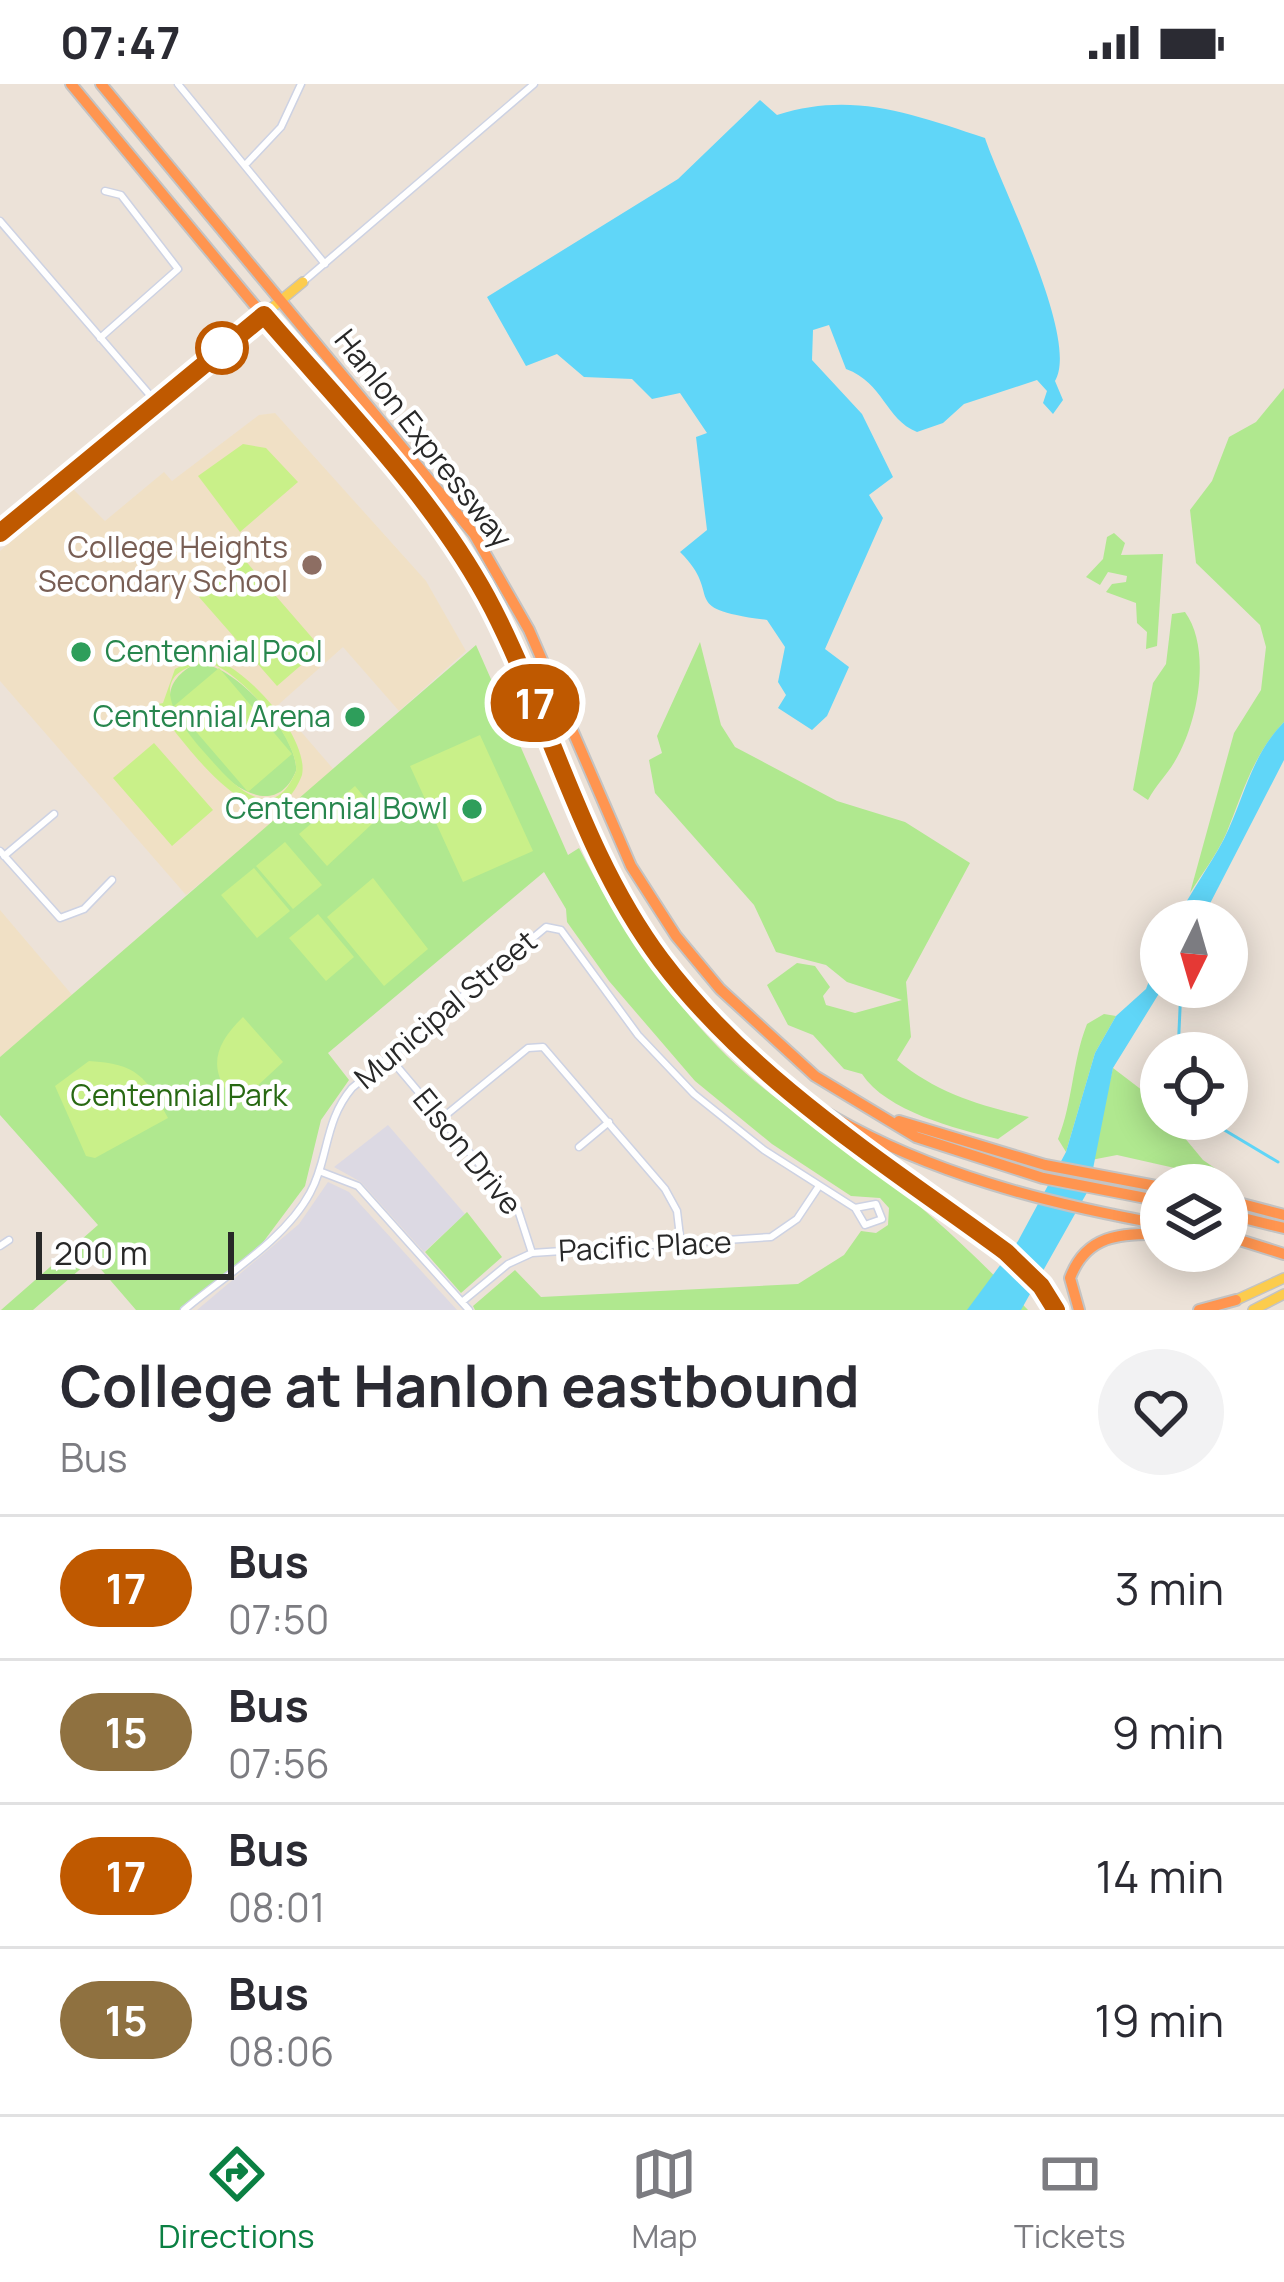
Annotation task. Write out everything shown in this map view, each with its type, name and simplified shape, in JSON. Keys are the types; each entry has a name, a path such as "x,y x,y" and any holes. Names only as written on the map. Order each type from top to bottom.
{"highway":[{"name":"Hanlon Expressway","path":"71,84 427,508 475,578 525,680 605,872 645,938 734,1041 821,1114 924,1164 1001,1191 1140,1220"},
{"name":"Hanlon Expressway","path":"101,84 474,534 530,630 632,866 676,936 743,1013 814,1076 916,1137 1096,1190 1140,1197"},
{"path":"821,1114 1027,1271 1053,1304"},
{"path":"1012,1163 1140,1183"},
{"path":"1248,1204 1284,1215"},
{"path":"1262,1207 1284,1205"},
{"path":"1248,1219 1284,1228"},
{"path":"1079,1310 1070,1278 1085,1250 1123,1234 1140,1234"},
{"path":"1248,1245 1284,1254"},
{"path":"1199,1310 1236,1300"}],"main road":[{"path":"0,533 303,282"},
{"path":"1214,1310 1283,1279"},
{"path":"1252,1310 1284,1294"}],"street":[{"path":"178,84 325,264"},
{"path":"247,164 281,127 301,84"},
{"path":"303,282 528,86"},
{"path":"100,338 178,269 121,195 106,190"},
{"path":"0,221 154,401"},
{"path":"54,814 2,853 60,918 84,909 112,880"},
{"name":"Municipal Street","path":"184,1310 295,1214 319,1171 334,1112 352,1088 540,929 554,927 638,1035 694,1094 855,1208 868,1226 882,1219 876,1204 855,1208"},
{"path":"441,1120 525,1049 538,1046 609,1121 670,1197 681,1245"},
{"name":"Elson Drive","path":"389,1057 518,1210 532,1253"},
{"path":"579,1147 609,1121"},
{"path":"319,1171 358,1186 469,1310"},
{"name":"Pacific Place","path":"463,1301 508,1264 532,1253 776,1235 797,1219 819,1186"},
{"path":"0,1246 9,1240"}],"shaded area":[{"path":"275,413 426,581 466,651 399,711 343,647 278,705 335,771 186,895 0,681 0,551 73,489 105,521 164,472 172,481 259,415"},
{"path":"0,910 73,996 0,1057"},
{"path":"388,1125 465,1214 424,1252 361,1182 334,1167"},
{"path":"328,1182 349,1192 457,1310 197,1310 299,1224"}],"green space":[{"path":"1284,388 1284,722 1256,762 1222,841 1190,893 1234,733 1261,690 1266,647 1260,625 1196,563 1190,510 1212,481 1229,437 1256,422"},
{"path":"243,444 266,448 298,482 240,532 198,476"},
{"path":"1114,533 1125,543 1121,555 1163,554 1157,646 1146,649 1147,632 1137,623 1136,603 1106,592 1112,584 1126,582 1127,576 1108,572 1100,585 1086,577 1103,559 1107,537"},
{"path":"243,558 321,648 277,686 199,597"},
{"path":"1185,612 1193,627 1200,665 1195,707 1183,745 1148,800 1133,790 1153,683 1166,664 1172,614"},
{"path":"700,642 721,725 735,747 837,801 905,822 970,863 906,982 911,1037 897,1060 959,1096 1029,1117 998,1139 905,1108 862,1074 844,1069 813,1035 788,1025 767,985 797,963 815,966 830,987 823,996 826,1005 855,1013 902,1000 847,982 826,965 776,952 754,905 655,793 649,760 662,753 657,736"},
{"name":"Centennial Park","path":"476,645 568,855 579,848 663,984 744,1072 914,1201 1028,1310 475,1310 473,1306 515,1270 541,1297 798,1284 844,1255 861,1231 876,1233 888,1225 889,1208 880,1198 851,1196 772,1144 695,1081 609,981 567,922 566,909 544,872 328,1053 349,1080 321,1120 305,1186 255,1253 181,1310 136,1310 92,1259 33,1310 1,1310 98,1225 0,1115 0,1057"},
{"path":"201,656 217,660 269,701 284,720 302,759 302,775 286,800 267,807 246,801 182,741 154,705 163,703 175,669","holes":["208,663 221,668 265,708 288,742 296,771 286,789 274,798 262,799 237,786 176,714 170,687 175,676"]},
{"path":"195,664 227,674 275,720 294,756 296,771 281,791 263,796 242,789 201,754 185,732 170,694 176,679"},
{"path":"219,668 292,754 248,792 174,706"},
{"name":"Centennial Bowl","path":"480,735 533,851 463,882 410,766"},
{"path":"154,743 213,810 172,846 113,778"},
{"path":"355,786 376,811 383,806 387,810 327,866 299,834"},
{"path":"285,842 322,885 293,909 256,866"},
{"path":"254,868 290,911 257,938 221,895"},
{"path":"373,878 428,949 384,986 327,917"},
{"path":"318,914 354,957 326,981 289,938"},
{"path":"1104,1014 1116,1016 1095,1053 1066,1152 1058,1139 1082,1038 1087,1024"},
{"path":"243,1017 283,1062 238,1104 221,1082 217,1060 225,1039"},
{"path":"89,1061 118,1065 138,1075 168,1118 95,1158 86,1156 55,1086"},
{"path":"1113,1068 1140,1089 1140,1140 1186,1140 1209,1164 1157,1164 1117,1155 1091,1160"},
{"path":"467,1212 502,1257 461,1293 425,1252"}],"water":[{"path":"760,100 777,115 857,105 907,114 985,138 1048,299 1060,361 1055,381 1063,400 1053,414 1043,403 1047,391 1037,380 964,404 943,423 917,432 898,419 869,383 846,369 829,325 813,330 812,360 862,414 893,477 869,495 883,518 825,649 849,667 827,716 812,730 778,708 786,695 778,682 785,647 767,620 711,605 693,567 680,552 707,530 696,437 707,433 680,393 652,399 632,379 584,377 557,354 526,366 487,297 678,179"},
{"path":"1284,722 1284,760 1212,900 1188,900 1224,839 1273,735"},
{"path":"1140,994 1140,1008 1150,1008 1113,1068 1089,1189 1021,1310 967,1310 1018,1241 1066,1152 1095,1053 1116,1016"}],"waterway":[{"path":"1179,1032 1180,1008"},
{"path":"1241,1140 1278,1162"}],"bus line":[{"name":"17","path":"0,533 264,315 416,495 475,578 525,680 605,872 664,964 764,1071 1006,1252 1041,1286 1056,1310"}],"place":[{"name":"College Heights Secondary School","path":"312,565"},
{"name":"Centennial Pool","path":"81,652"},
{"name":"Centennial Arena","path":"355,717"},
{"name":"Centennial Bowl","path":"472,809"}]}
